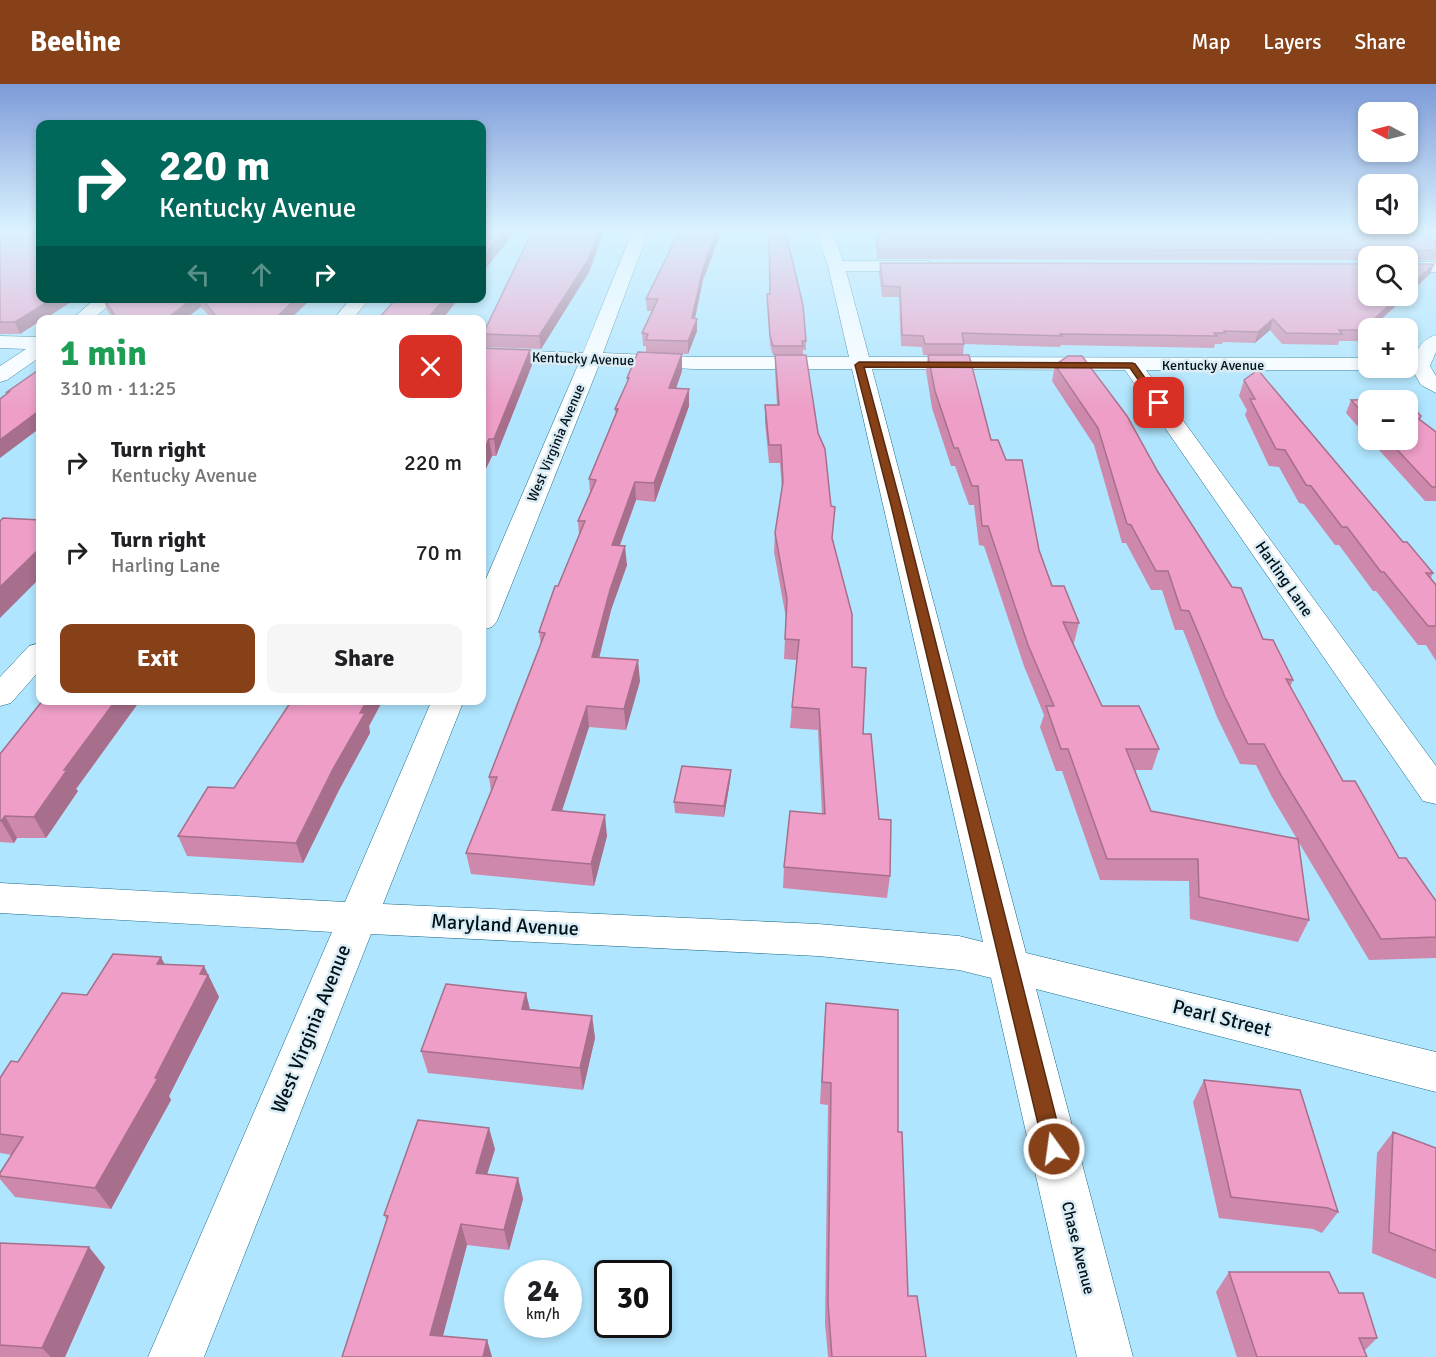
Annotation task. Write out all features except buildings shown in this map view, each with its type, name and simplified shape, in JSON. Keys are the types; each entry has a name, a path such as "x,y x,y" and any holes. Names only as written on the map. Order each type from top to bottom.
{"street":[{"name":"West Virginia Avenue","path":"486,611 618,289"},
{"name":"Chase Avenue","path":"841,289 1105,1357"},
{"path":"86,315 102,303"},
{"path":"346,315 357,303"},
{"path":"1418,361 1436,341"},
{"path":"0,342 36,343"},
{"path":"0,376 36,351"},
{"name":"Kentucky Avenue","path":"486,355 695,363 859,365 1358,364"},
{"name":"Harling Lane","path":"1132,365 1436,792"},
{"path":"1418,370 1436,387"},
{"path":"0,696 36,656"},
{"name":"West Virginia Avenue","path":"176,1357 446,705"},
{"name":"Maryland Avenue","path":"0,898 818,940 959,953 1008,964"},
{"name":"Pearl Street","path":"1008,964 1436,1071"}],"route":[{"path":"1054,1149 896,505 859,365 1132,365 1159,403"}]}
